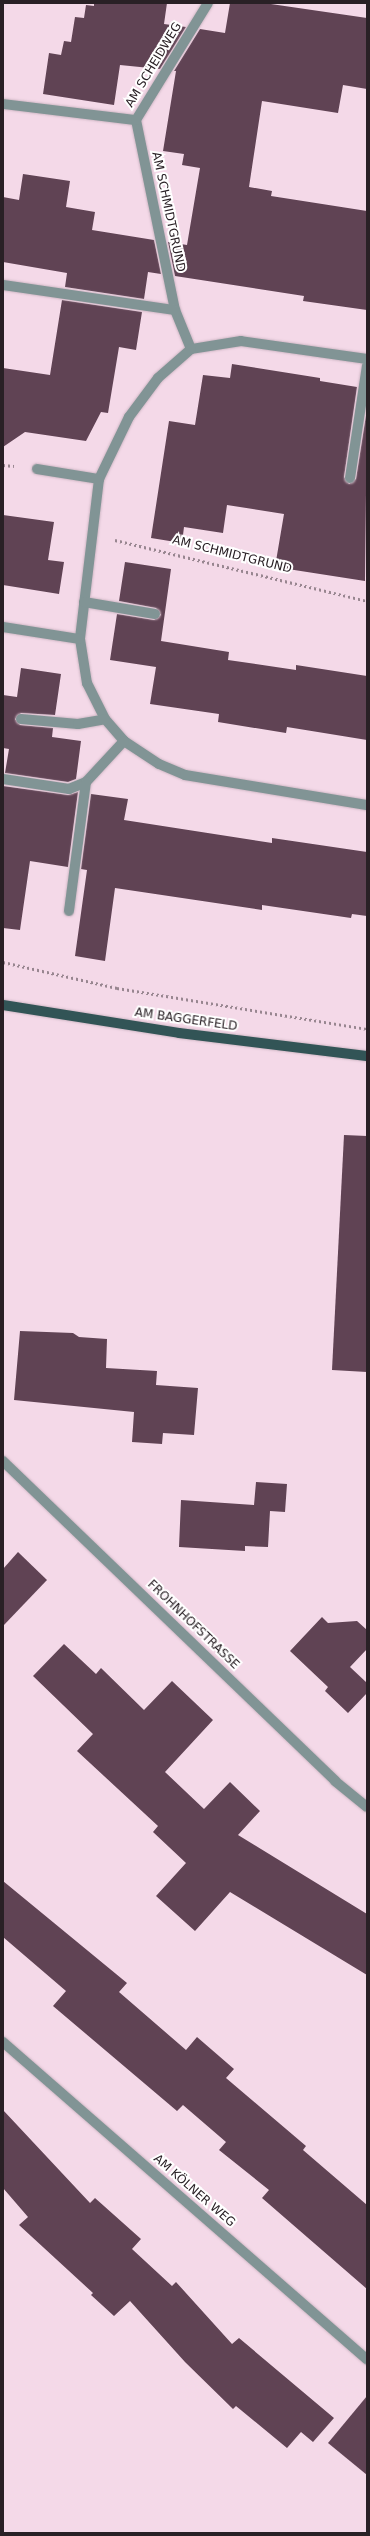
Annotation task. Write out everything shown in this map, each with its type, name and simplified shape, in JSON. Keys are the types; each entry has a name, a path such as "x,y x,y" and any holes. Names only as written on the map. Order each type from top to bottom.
{"main road":[{"name":"AM BAGGERFELD","path":"3,1005 179,1033 367,1056"}],"street":[{"name":"AM SCHEIDWEG","path":"136,120 208,3"},
{"path":"3,104 136,120"},
{"name":"AM SCHMIDTGRUND","path":"136,120 175,310 191,349"},
{"path":"3,285 175,310"},
{"path":"367,359 241,341 191,349 158,378 129,417 99,479 91,534 80,639 87,683 105,719 124,741 159,764 185,775 367,805"},
{"path":"350,478 367,366"},
{"path":"37,469 99,479"},
{"path":"84,602 154,614"},
{"path":"3,627 80,639"},
{"path":"21,719 78,724 105,719"},
{"path":"3,779 69,789 86,782 124,741"},
{"path":"69,911 86,782"},
{"name":"FROHNHOFSTRASSE","path":"3,1461 335,1781 367,1807"},
{"name":"AM KÖLNER WEG","path":"3,2042 367,2360"}],"path":[{"name":"AM SCHMIDTGRUND","path":"91,534 367,601"},
{"path":"3,962 117,988 367,1029"}],"building":[{"path":"94,3 167,3 164,24 186,27 160,69 120,65 114,105 43,94 49,53 61,55 64,41 71,42 75,17 84,18 86,5 94,6"},
{"path":"230,3 264,3 367,18 367,89 343,85 338,113 262,101 249,187 272,191 271,196 367,211 367,310 303,301 304,296 175,276 168,242 187,245 200,168 182,165 184,154 163,151 176,71 174,71 200,29 225,33"},
{"path":"23,174 70,181 66,207 95,212 92,230 154,240 161,274 148,272 144,299 65,287 67,273 3,262 3,197 19,200"},
{"path":"62,300 142,312 136,350 119,347 108,413 101,412 86,441 25,432 3,447 3,368 50,375"},
{"path":"232,364 320,378 320,381 357,387 344,477 349,484 356,479 367,409 365,581 275,567 284,514 227,505 223,533 184,527 182,543 151,538 169,421 195,425 203,375 230,378"},
{"path":"3,515 54,522 48,560 64,562 59,594 3,585"},
{"path":"125,562 171,569 161,641 229,652 228,660 296,670 296,665 367,676 367,740 287,727 286,733 218,722 219,714 150,704 156,667 110,660 117,614 154,620 161,615 156,608 119,601"},
{"path":"21,668 61,674 55,715 21,713 15,719 20,725 53,728 52,737 81,741 76,779 68,782 5,773 9,749 3,748 3,695 17,697"},
{"path":"3,786 68,795 78,792 68,867 30,861 20,930 3,928"},
{"path":"91,794 128,799 124,820 272,843 272,838 367,852 367,916 352,914 351,918 262,905 262,910 115,888 105,961 75,956 87,870 81,869"},
{"path":"344,1135 367,1136 367,1372 332,1370"},
{"path":"20,1331 73,1333 79,1337 107,1339 106,1368 157,1371 156,1385 198,1388 194,1435 163,1433 162,1444 132,1442 134,1412 14,1400"},
{"path":"256,1482 287,1484 285,1512 270,1511 268,1547 245,1546 245,1551 179,1547 181,1500 254,1505"},
{"path":"18,1552 47,1580 3,1626 3,1569"},
{"path":"322,1617 328,1623 357,1621 367,1630 367,1649 350,1667 367,1683 367,1693 348,1713 325,1691 328,1687 290,1651"},
{"path":"64,1644 96,1674 101,1668 144,1710 172,1681 213,1720 165,1772 204,1809 230,1782 260,1811 238,1835 367,1914 367,1975 230,1892 195,1931 156,1896 186,1863 153,1832 158,1826 77,1751 93,1734 33,1676"},
{"path":"3,1881 127,1983 119,1992 186,2050 197,2037 234,2069 226,2078 306,2146 303,2150 367,2205 367,2289 262,2198 269,2190 219,2150 226,2142 183,2105 177,2111 53,2006 66,1991 3,1937"},
{"path":"3,2110 90,2203 95,2198 141,2239 132,2249 172,2286 176,2282 232,2344 239,2338 334,2418 313,2442 301,2432 287,2448 236,2406 233,2409 185,2362 130,2301 114,2316 91,2295 93,2293 19,2225 28,2217 3,2188"},
{"path":"367,2396 367,2475 328,2443"}]}
